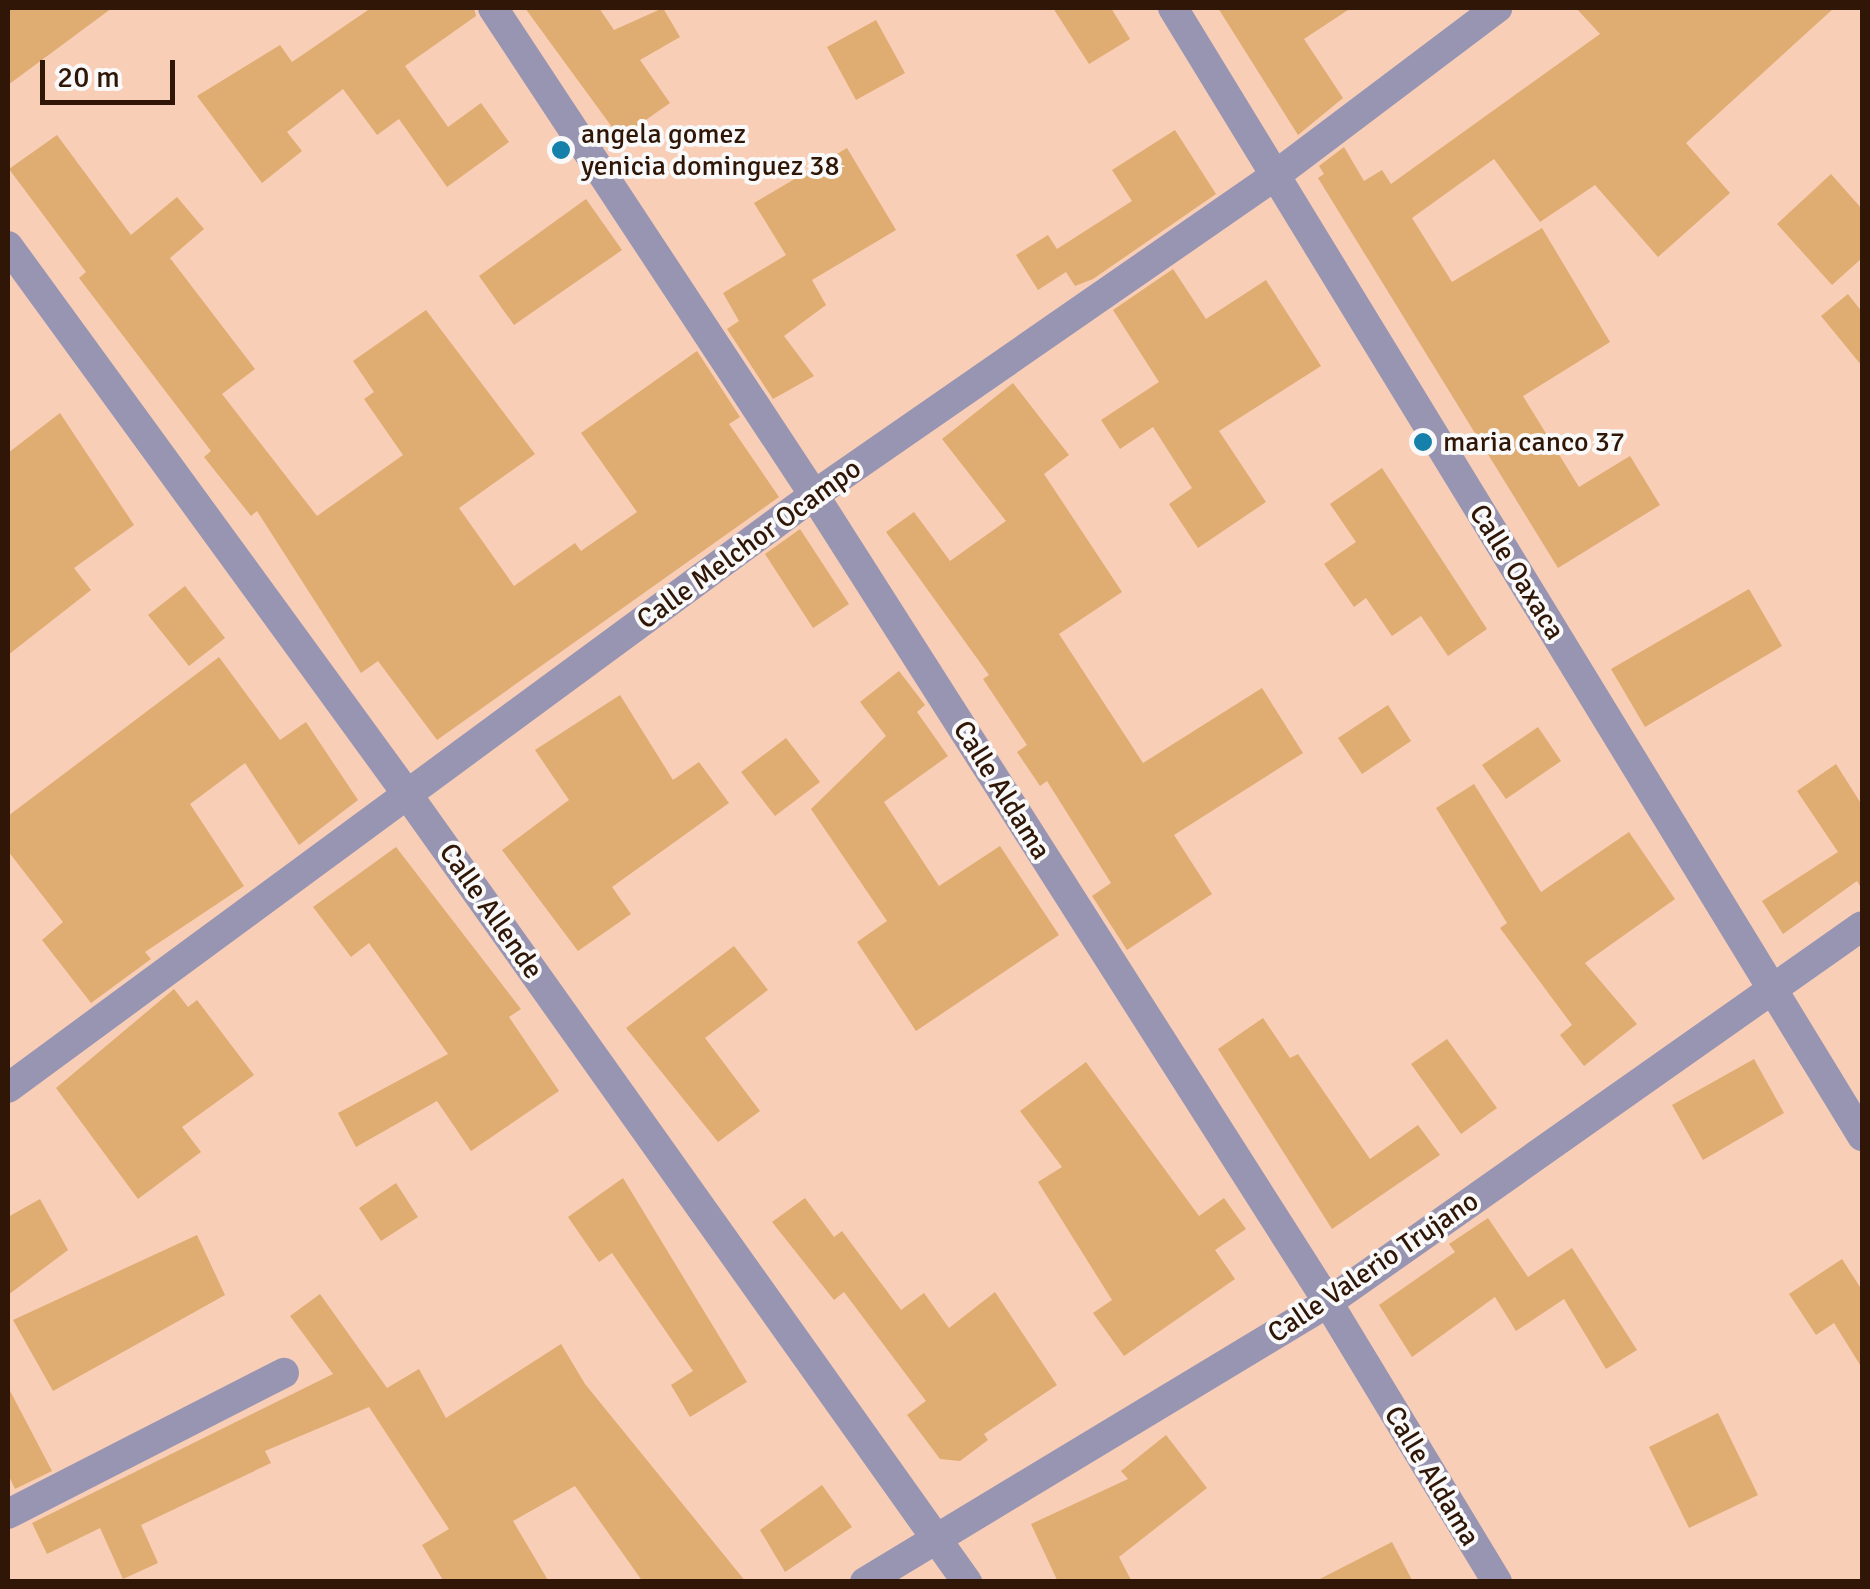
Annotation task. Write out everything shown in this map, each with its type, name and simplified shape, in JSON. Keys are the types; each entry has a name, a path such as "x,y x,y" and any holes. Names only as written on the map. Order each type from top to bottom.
{"street":[{"name":"Calle Aldama","path":"492,8 814,495 1327,1303 1497,1582"},
{"name":"Calle Oaxaca","path":"1173,8 1862,1136"},
{"name":"Calle Melchor Ocampo","path":"8,1088 814,495 1273,177 1497,8"},
{"name":"Calle Allende","path":"8,246 408,794 967,1582"},
{"name":"Calle Valerio Trujano","path":"865,1582 1327,1303 1862,926"},
{"path":"8,1514 284,1373"}],"building":[{"path":"8,8 112,8 8,85"},
{"path":"371,8 474,8 476,16 405,66 448,127 481,103 509,142 447,187 399,119 377,135 343,89 287,132 302,151 262,183 197,96 280,45 292,62"},
{"path":"525,8 599,8 614,30 663,8 680,37 640,60 670,103 620,138"},
{"path":"1053,8 1111,8 1130,39 1089,64"},
{"path":"1218,8 1351,8 1304,39 1343,98 1298,135"},
{"path":"1576,8 1834,8 1686,143 1730,193 1658,257 1595,185 1540,222 1494,159 1412,218 1452,282 1542,228 1610,342 1523,396 1579,487 1630,456 1660,505 1558,568 1318,178 1324,174 1319,166 1344,147 1364,181 1382,170 1391,184 1600,34"},
{"path":"876,20 905,73 856,100 827,47"},
{"path":"1175,130 1216,194 1093,279 1075,286 1066,272 1038,290 1016,255 1048,235 1057,249 1132,201 1112,170"},
{"path":"57,135 131,235 177,197 204,229 170,258 255,369 222,394 317,516 403,455 364,399 374,392 353,361 426,310 535,454 459,508 514,586 575,543 581,551 637,512 581,433 697,351 740,417 729,424 779,497 437,740 378,661 361,673 257,511 251,516 204,457 211,451 79,278 86,272 9,169"},
{"path":"847,148 896,230 812,280 826,305 784,336 814,376 773,399 727,329 739,321 723,293 786,255 754,203"},
{"path":"1831,174 1862,209 1862,258 1832,285 1777,224"},
{"path":"586,199 622,250 514,325 479,276"},
{"path":"1173,269 1206,319 1266,280 1321,366 1219,431 1266,502 1198,548 1169,504 1192,488 1153,427 1120,449 1101,420 1159,382 1113,310"},
{"path":"1848,294 1862,312 1862,366 1821,316"},
{"path":"1013,383 1069,455 1044,474 1122,592 1059,634 1143,763 1262,688 1303,753 1174,835 1212,894 1127,950 1092,896 1111,883 1047,781 1040,786 1017,752 1027,745 983,679 989,675 886,532 914,512 950,561 1006,521 942,439"},
{"path":"60,413 134,525 74,568 91,590 8,655 8,453"},
{"path":"1382,468 1487,629 1448,656 1421,616 1392,636 1366,598 1354,607 1324,564 1356,542 1330,504"},
{"path":"800,529 849,604 813,628 765,554"},
{"path":"185,586 225,638 189,666 148,615"},
{"path":"1749,589 1782,646 1645,727 1611,669"},
{"path":"219,657 280,740 306,722 358,800 299,845 245,763 190,804 244,886 145,952 151,959 91,1003 42,940 63,922 8,851 8,816"},
{"path":"899,671 925,705 917,712 948,756 884,802 939,886 1000,846 1059,935 916,1031 857,942 887,921 811,809 886,736 860,702"},
{"path":"620,695 673,780 699,762 729,803 612,887 631,914 578,951 502,850 569,800 535,750"},
{"path":"1388,705 1411,741 1362,774 1338,738"},
{"path":"1538,727 1561,761 1506,799 1482,765"},
{"path":"786,738 820,782 775,816 741,772"},
{"path":"1836,764 1862,805 1862,889 1857,881 1783,934 1762,901 1838,852 1797,791"},
{"path":"1474,784 1541,892 1629,832 1675,899 1585,963 1637,1024 1584,1066 1560,1035 1572,1025 1500,928 1507,923 1436,808"},
{"path":"396,847 521,1009 509,1017 559,1091 471,1151 437,1101 356,1147 338,1113 448,1054 369,943 351,957 313,907"},
{"path":"734,946 768,990 705,1038 760,1111 718,1142 626,1028"},
{"path":"174,989 188,1007 197,1000 254,1075 182,1127 201,1152 138,1199 56,1088"},
{"path":"1263,1018 1290,1058 1298,1054 1370,1159 1418,1125 1440,1155 1332,1229 1218,1049"},
{"path":"1447,1039 1497,1108 1461,1134 1411,1064"},
{"path":"1754,1059 1784,1113 1703,1160 1672,1105"},
{"path":"1086,1062 1199,1216 1224,1198 1246,1229 1215,1250 1235,1279 1124,1356 1093,1313 1112,1300 1038,1182 1062,1167 1020,1111"},
{"path":"623,1178 747,1382 690,1417 671,1385 693,1371 612,1253 599,1262 568,1217"},
{"path":"396,1183 418,1217 381,1241 359,1208"},
{"path":"805,1198 834,1237 842,1231 901,1310 924,1293 949,1328 995,1292 1057,1385 984,1434 988,1440 960,1461 940,1459 907,1415 926,1401 844,1292 834,1300 772,1222"},
{"path":"40,1199 68,1250 8,1295 8,1217"},
{"path":"1488,1218 1528,1277 1572,1248 1637,1350 1606,1369 1564,1299 1516,1331 1495,1297 1412,1357 1379,1305 1455,1252 1449,1244"},
{"path":"197,1235 225,1295 53,1391 13,1320"},
{"path":"1842,1259 1862,1290 1862,1368 1834,1323 1816,1335 1789,1294"},
{"path":"320,1294 387,1388 419,1369 446,1418 561,1344 585,1384 746,1582 643,1582 575,1486 513,1521 549,1582 444,1582 422,1545 449,1529 369,1407 265,1451 271,1463 141,1525 158,1563 123,1579 100,1528 47,1554 32,1523 333,1374 290,1316"},
{"path":"8,1387 52,1471 15,1489 8,1474"},
{"path":"1718,1413 1758,1495 1689,1528 1649,1447"},
{"path":"1166,1435 1207,1488 1119,1557 1132,1582 1058,1582 1031,1524 1128,1479 1121,1471"},
{"path":"822,1485 852,1527 785,1572 760,1530"},
{"path":"1392,1542 1413,1582 1314,1582"}],"place":[{"name":"angela gomez yenicia dominguez 38","path":"561,150"},
{"name":"maria canco 37","path":"1423,442"}]}
